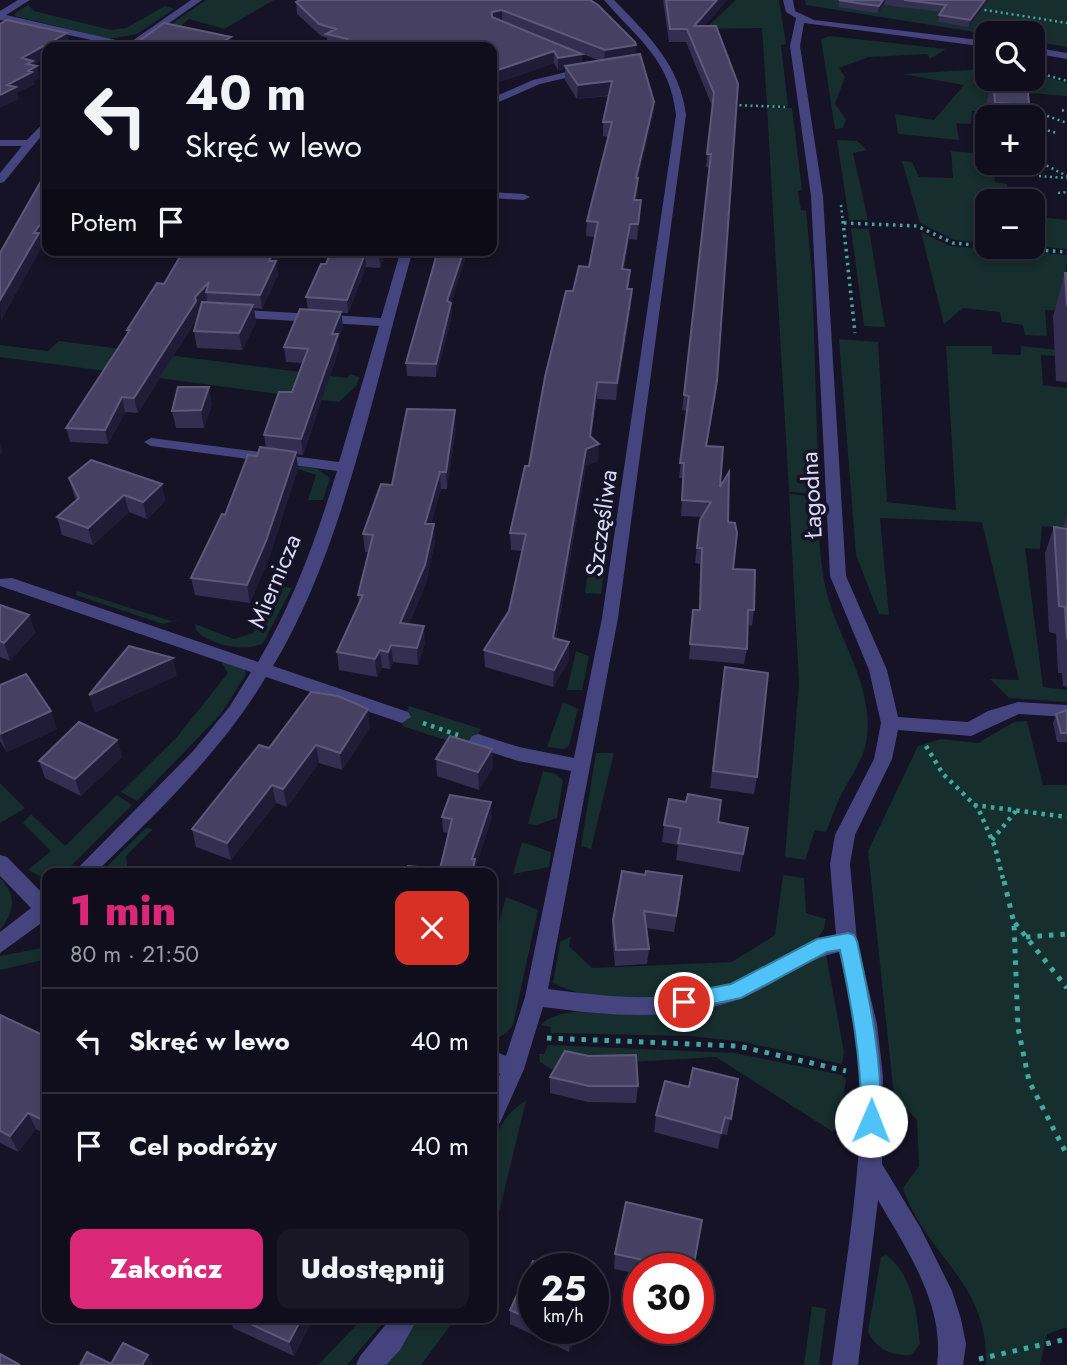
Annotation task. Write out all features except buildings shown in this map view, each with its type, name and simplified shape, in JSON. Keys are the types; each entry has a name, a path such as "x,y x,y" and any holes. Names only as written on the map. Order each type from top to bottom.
{"street":[{"path":"0,16 25,0"},
{"path":"137,42 197,0"},
{"name":"Szczęśliwa","path":"497,1105 525,1037 536,997 581,766 624,534 676,156 681,104 657,59 609,0"},
{"path":"788,0 791,12 800,19 829,26 975,43"},
{"path":"0,16 109,42"},
{"name":"Łagodna","path":"800,19 795,46 817,196 838,576 878,670 890,723 883,759 845,835 840,864 848,941 866,1024 872,1076 870,1166 845,1365"},
{"path":"1045,52 1067,56"},
{"path":"497,96 556,76 600,67 579,57"},
{"path":"0,180 42,128"},
{"path":"0,143 28,143"},
{"path":"497,195 524,197"},
{"name":"Miernicza","path":"88,868 190,768 237,709 291,616 312,569 405,256"},
{"path":"219,312 385,322"},
{"path":"151,442 343,467"},
{"path":"6,582 402,717"},
{"path":"890,723 915,727 971,729 994,716 1018,708 1067,711"},
{"path":"478,741 518,754 581,766"},
{"path":"0,863 42,904"},
{"path":"0,944 42,913"},
{"path":"536,997 625,1007 703,999 735,992 824,945 848,941"},
{"path":"497,1062 513,1069"},
{"path":"870,1166 933,1277 950,1317 951,1361"},
{"path":"369,1365 391,1341 402,1323"}],"path":[{"path":"975,8 1067,23"},
{"path":"1045,75 1067,81"},
{"path":"728,105 791,107"},
{"path":"1062,110 1067,112"},
{"path":"1045,115 1067,124 1057,132 1045,129"},
{"path":"1045,165 1067,177"},
{"path":"1039,176 1067,177"},
{"path":"1058,193 1067,192"},
{"path":"840,199 855,333"},
{"path":"844,223 917,226 953,243 975,245"},
{"path":"1045,250 1067,252"},
{"path":"402,717 478,741"},
{"path":"915,727 943,774 974,805 992,840 1014,923 1018,1028 1029,1081 1066,1155"},
{"path":"974,805 1067,817"},
{"path":"992,840 1016,811"},
{"path":"1014,923 1067,988"},
{"path":"1026,937 1067,934"},
{"path":"525,1037 738,1046 872,1076"},
{"path":"951,1361 984,1359 1067,1339"}],"green space":[{"path":"206,0 274,0 224,29 189,19 163,40 151,38"},
{"path":"736,0 779,0 786,44 781,45 788,106 767,106 762,28 705,29"},
{"path":"805,0 1067,0 1067,47 1045,43 1045,21 975,21 975,32 806,5"},
{"path":"28,5 34,11 111,30 126,28 165,6 174,9 137,34 109,39 15,16 15,13"},
{"path":"830,36 946,49 930,59 927,54 869,57 839,68 845,77 835,104 846,119 843,128 835,129 821,39"},
{"path":"975,70 975,91 1045,91 1045,77 1067,83 1067,96 1027,93 1006,105 975,105 971,124 956,123 959,140 898,134 895,114 934,120 964,85 902,74"},
{"path":"767,107 792,108 802,190 798,191 801,210 806,211 812,273 819,494 789,492"},
{"path":"837,140 857,141 867,150 853,153 868,220 849,220"},
{"path":"951,151 975,153 975,175 994,175 995,182 1007,184 1008,189 975,189 975,242 954,240 920,223 902,161 912,162 919,177 953,178"},
{"path":"1045,218 1067,220 1067,249 1045,247"},
{"path":"851,228 869,229 885,327 864,326"},
{"path":"921,232 950,246 975,248 975,259 1045,259 1045,253 1067,255 1064,311 1045,310 1047,336 1025,335 1023,325 1002,322 1000,312 963,308 944,324"},
{"path":"839,339 878,342 887,502 956,510 946,346 992,346 992,354 1021,355 1021,346 1067,351 1067,357 1041,355 1043,385 1067,388 1067,529 1042,526 1040,549 1025,548 1043,687 1067,690 1067,702 1009,698 990,679 1019,680 982,522 880,518 889,615 879,614 856,555"},
{"path":"59,341 347,378 350,374 359,377 357,385 339,402 0,357 0,345 48,351"},
{"path":"299,466 317,469 330,478 323,500 308,500 316,475 298,469"},
{"path":"603,471 619,472 614,502 599,501"},
{"path":"789,494 818,497 820,551 826,591 862,686 868,720 867,738 860,761 840,797 826,832 815,830 805,860 785,857 799,683"},
{"path":"591,549 607,550 601,594 585,593"},
{"path":"277,586 292,588 263,643 247,647 228,646 210,640 196,630 195,624 234,639 253,633"},
{"path":"77,591 171,621 182,619 163,624 76,595"},
{"path":"176,646 245,669 246,674 221,714 137,801 121,792 177,737 228,673 221,662"},
{"path":"576,651 589,656 582,690 567,690"},
{"path":"563,702 578,709 569,746 563,749 547,747"},
{"path":"409,706 481,729 470,748 402,726"},
{"path":"1027,721 1043,785 1067,785 1067,1327 1047,1334 1040,1365 986,1365 984,1336 978,1312 967,1290 913,1212 903,1188 919,1166 917,1120 894,1096 868,851 918,746 941,739 978,743 1014,722"},
{"path":"596,753 614,753 591,849 581,846"},
{"path":"543,771 556,774 563,780 557,818 536,825 528,824"},
{"path":"0,783 25,808 0,823"},
{"path":"117,795 132,805 69,868 42,868 42,877 28,870 51,851 23,823 31,814 65,846"},
{"path":"146,828 153,829 126,856 127,868 105,868"},
{"path":"522,842 551,852 549,867 513,874"},
{"path":"783,875 804,878 806,913 826,919 824,929 817,939 757,973 715,989 644,1000 596,997 553,983 560,942 571,936 569,946 592,968 732,962 775,935"},
{"path":"0,878 9,891 12,903 9,916 0,930"},
{"path":"506,897 538,910 513,1025 497,1038 497,929"},
{"path":"42,948 42,960 0,970 0,956"},
{"path":"826,954 844,1052 842,1064 744,1042 690,1036 550,1033 551,1027 541,1025 550,1018 575,1012 672,1008 716,995"},
{"path":"548,1045 735,1053 842,1075 846,1080 840,1121 833,1132 716,1057 562,1066 556,1072 540,1062 539,1054 544,1054"},
{"path":"526,1101 497,1221 497,1136 511,1112"},
{"path":"886,1255 902,1273 912,1295 920,1344 911,1355 885,1350 875,1342 868,1331 881,1257"},
{"path":"812,1306 826,1309 819,1365 804,1365"},
{"path":"358,1323 383,1323 347,1365 318,1365"},
{"path":"412,1323 452,1323 421,1365 378,1365"}],"route":[{"path":"684,1002 735,992 824,945 848,941 866,1024 872,1076 871,1121"}]}
